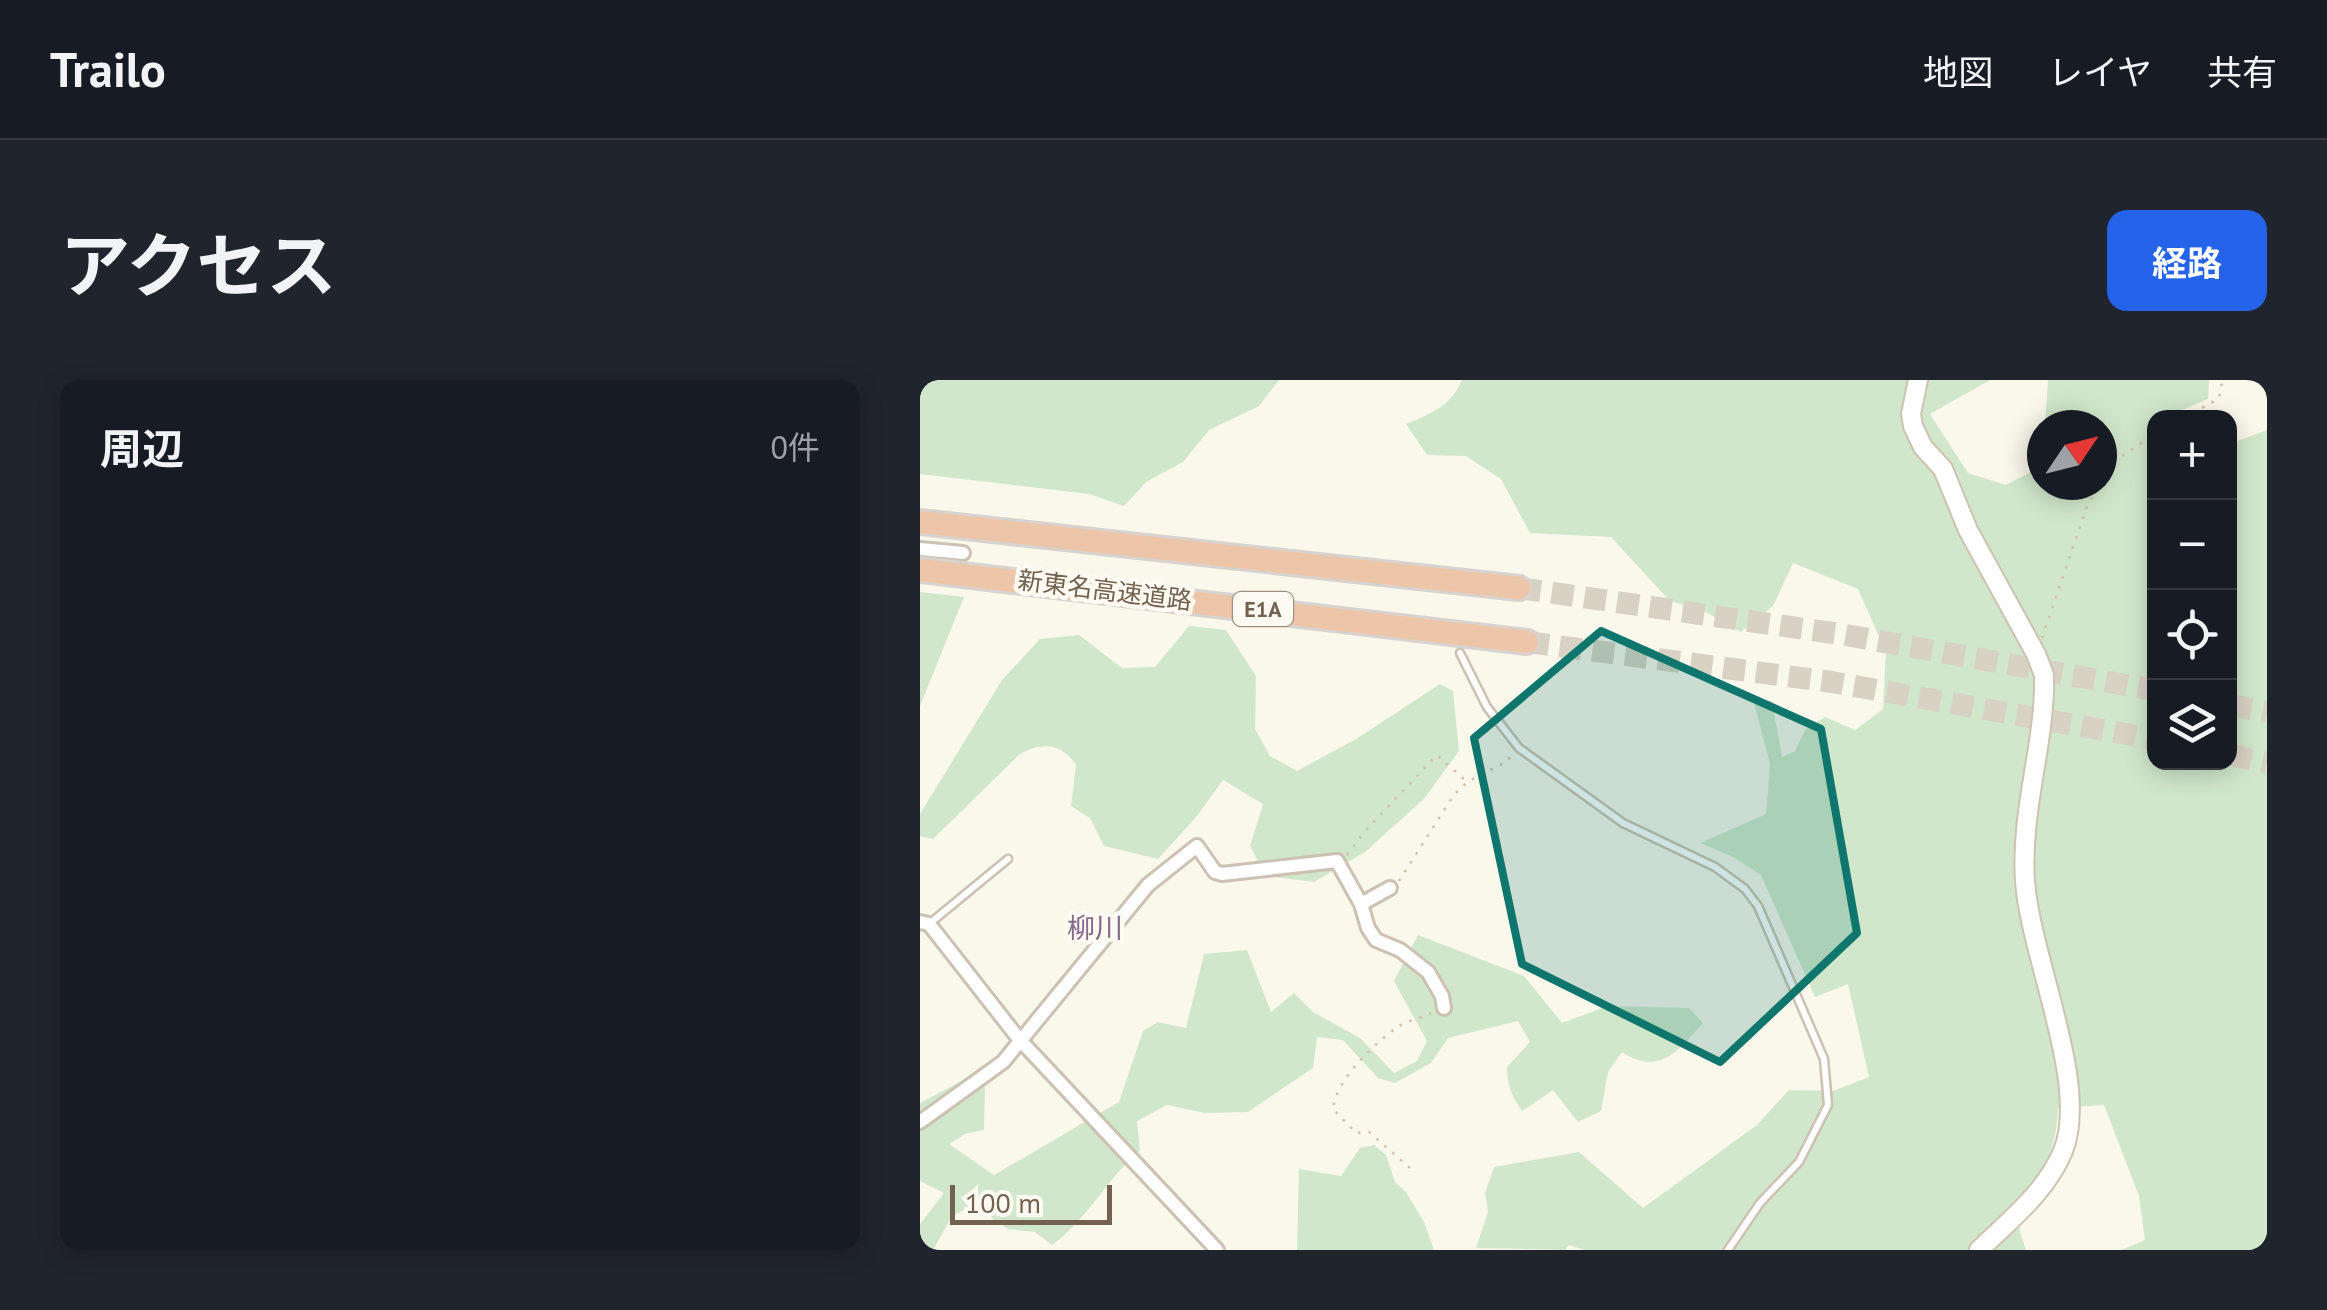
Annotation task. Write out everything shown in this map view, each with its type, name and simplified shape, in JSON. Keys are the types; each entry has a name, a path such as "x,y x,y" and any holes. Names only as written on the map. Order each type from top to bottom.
{"highway":[{"name":"新東名高速道路","path":"920,522 1519,588"},
{"name":"新東名高速道路","path":"920,570 1527,642"}],"street":[{"path":"1918,380 1911,414 1917,436 1943,470 1968,530 2036,654 2044,683 2024,839 2024,881 2070,1085 2070,1123 2061,1154 2046,1180 1979,1250"},
{"path":"920,549 963,554"},
{"path":"920,1122 1004,1062 1148,885 1197,846 1215,872 1222,874 1303,868 1337,861 1376,940 1400,950 1428,972 1442,996 1444,1008"},
{"path":"1361,904 1390,888"},
{"path":"925,923 1019,1039 1217,1250"}],"lane":[{"path":"1460,653 1487,706 1519,748 1623,823 1715,867 1745,889 1758,906 1824,1059 1828,1105 1798,1162 1760,1203 1728,1250"},
{"path":"925,923 1008,859"}],"path":[{"path":"2198,410 2218,399 2220,380"},
{"path":"2117,460 2147,439"},
{"path":"2036,654 2090,500"},
{"path":"1390,888 1404,878 1442,812 1467,782 1506,762 1519,748"},
{"path":"1337,861 1353,851 1366,830 1437,755 1467,782"},
{"path":"1410,1168 1369,1132 1356,1133 1332,1109 1334,1095 1398,1026 1444,1008"}],"highlighted area":[{"path":"1601,631 1821,729 1857,933 1720,1062 1522,964 1474,738"}],"green space":[{"path":"920,380 1279,380 1259,406 1209,430 1183,462 1146,482 1124,506 1089,494 920,474"},
{"path":"1462,380 1990,380 1930,414 1968,473 2006,485 2027,474 2027,500 2117,500 2117,410 2046,410 2048,380 2209,380 2208,399 2182,410 2147,410 2147,770 2237,770 2237,441 2267,430 2267,1250 2121,1250 2145,1240 2139,1196 2104,1105 2058,1108 2047,1160 2017,1203 2026,1250 1584,1250 1569,1245 1565,1250 1476,1248 1488,1212 1485,1193 1494,1167 1579,1152 1643,1208 1757,1125 1789,1090 1833,1091 1869,1077 1848,984 1815,997 1761,875 1700,843 1766,814 1770,764 1753,699 1772,701 1782,757 1795,751 1805,730 1825,717 1855,730 1883,709 1886,652 1858,589 1793,563 1773,606 1741,632 1704,611 1670,601 1611,537 1530,533 1501,479 1466,456 1427,455 1406,424 1432,413"},
{"path":"920,592 964,597 920,706"},
{"path":"1189,626 1226,630 1256,676 1255,729 1270,756 1297,771 1356,739 1440,684 1453,691 1459,751 1424,799 1365,852 1314,882 1266,876 1250,846 1263,804 1223,780 1158,859 1104,846 1090,818 1071,806 1076,765 1064,752 1051,747 1020,754 933,839 920,836 920,814 1002,680 1040,639 1079,635 1122,668 1155,667"},
{"path":"1418,935 1524,976 1562,1023 1607,1006 1689,1008 1703,1023 1677,1051 1658,1061 1635,1059 1622,1052 1608,1072 1601,1111 1578,1122 1553,1090 1522,1111 1515,1101 1507,1067 1530,1042 1518,1021 1448,1038 1431,1063 1395,1083 1378,1078 1343,1040 1317,1037 1313,1068 1248,1112 1205,1113 1167,1105 1137,1121 1140,1151 1052,1245 1035,1232 1008,1229 973,1205 952,1216 933,1250 920,1250 920,1224 944,1193 920,1181 920,1103 967,1078 985,1083 984,1130 965,1134 949,1144 994,1175 1119,1102 1143,1031 1158,1022 1186,1028 1204,954 1247,950 1271,1012 1294,993 1313,1012 1360,1038 1394,1073 1417,1061 1427,1041 1394,981"},
{"path":"1374,1145 1386,1155 1395,1182 1406,1192 1424,1222 1434,1250 1297,1250 1299,1169 1341,1176 1360,1148"}],"tunnel":[{"path":"1519,588 1840,634 2147,689"},
{"path":"1527,642 1832,682 2147,738"},
{"path":"2237,706 2267,712"},
{"path":"2237,757 2267,763"}],"district":[{"name":"柳川","path":"1095,928"}]}
